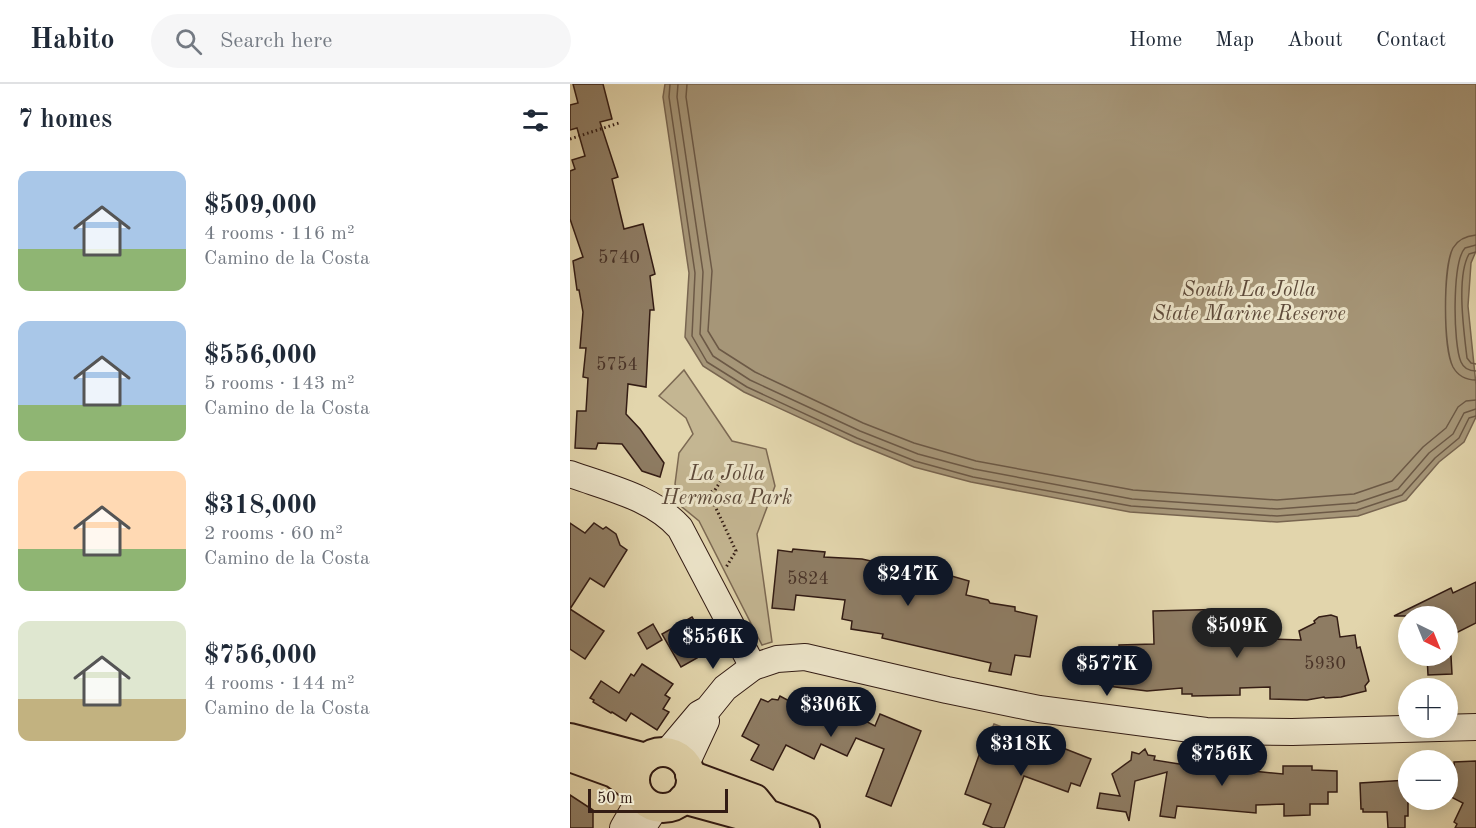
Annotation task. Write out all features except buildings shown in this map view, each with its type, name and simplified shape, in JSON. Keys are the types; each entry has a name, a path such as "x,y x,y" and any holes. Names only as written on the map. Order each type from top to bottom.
{"main road":[{"path":"570,738 661,785"},
{"path":"570,757 614,773 661,785 752,818 767,813 806,828"}],"street":[{"path":"570,474 644,501 657,507 675,521 753,667"},
{"path":"623,828 661,785 708,718 708,708 725,688 753,667 777,659 805,657 1039,709 1206,731 1292,732 1476,727"}],"path":[{"path":"570,139 619,123"},
{"path":"675,496 703,496 715,490 727,471"},
{"path":"703,496 714,504 736,551 721,575"}],"green space":[{"name":"La Jolla Hermosa Park","path":"684,370 732,441 766,449 775,486 757,534 772,642 762,645 699,521 682,507 675,484 679,453 693,434 686,418 659,396"}],"water":[{"name":"South La Jolla State Marine Reserve","path":"665,84 1476,84 1476,251 1471,263 1468,306 1476,385 1476,417 1464,442 1439,462 1406,500 1358,516 1277,522 1130,512 971,482 914,467 855,443 744,392 703,366 685,337 689,273 663,97"},
{"path":"994,724 1026,736 1023,745 990,733"}]}
